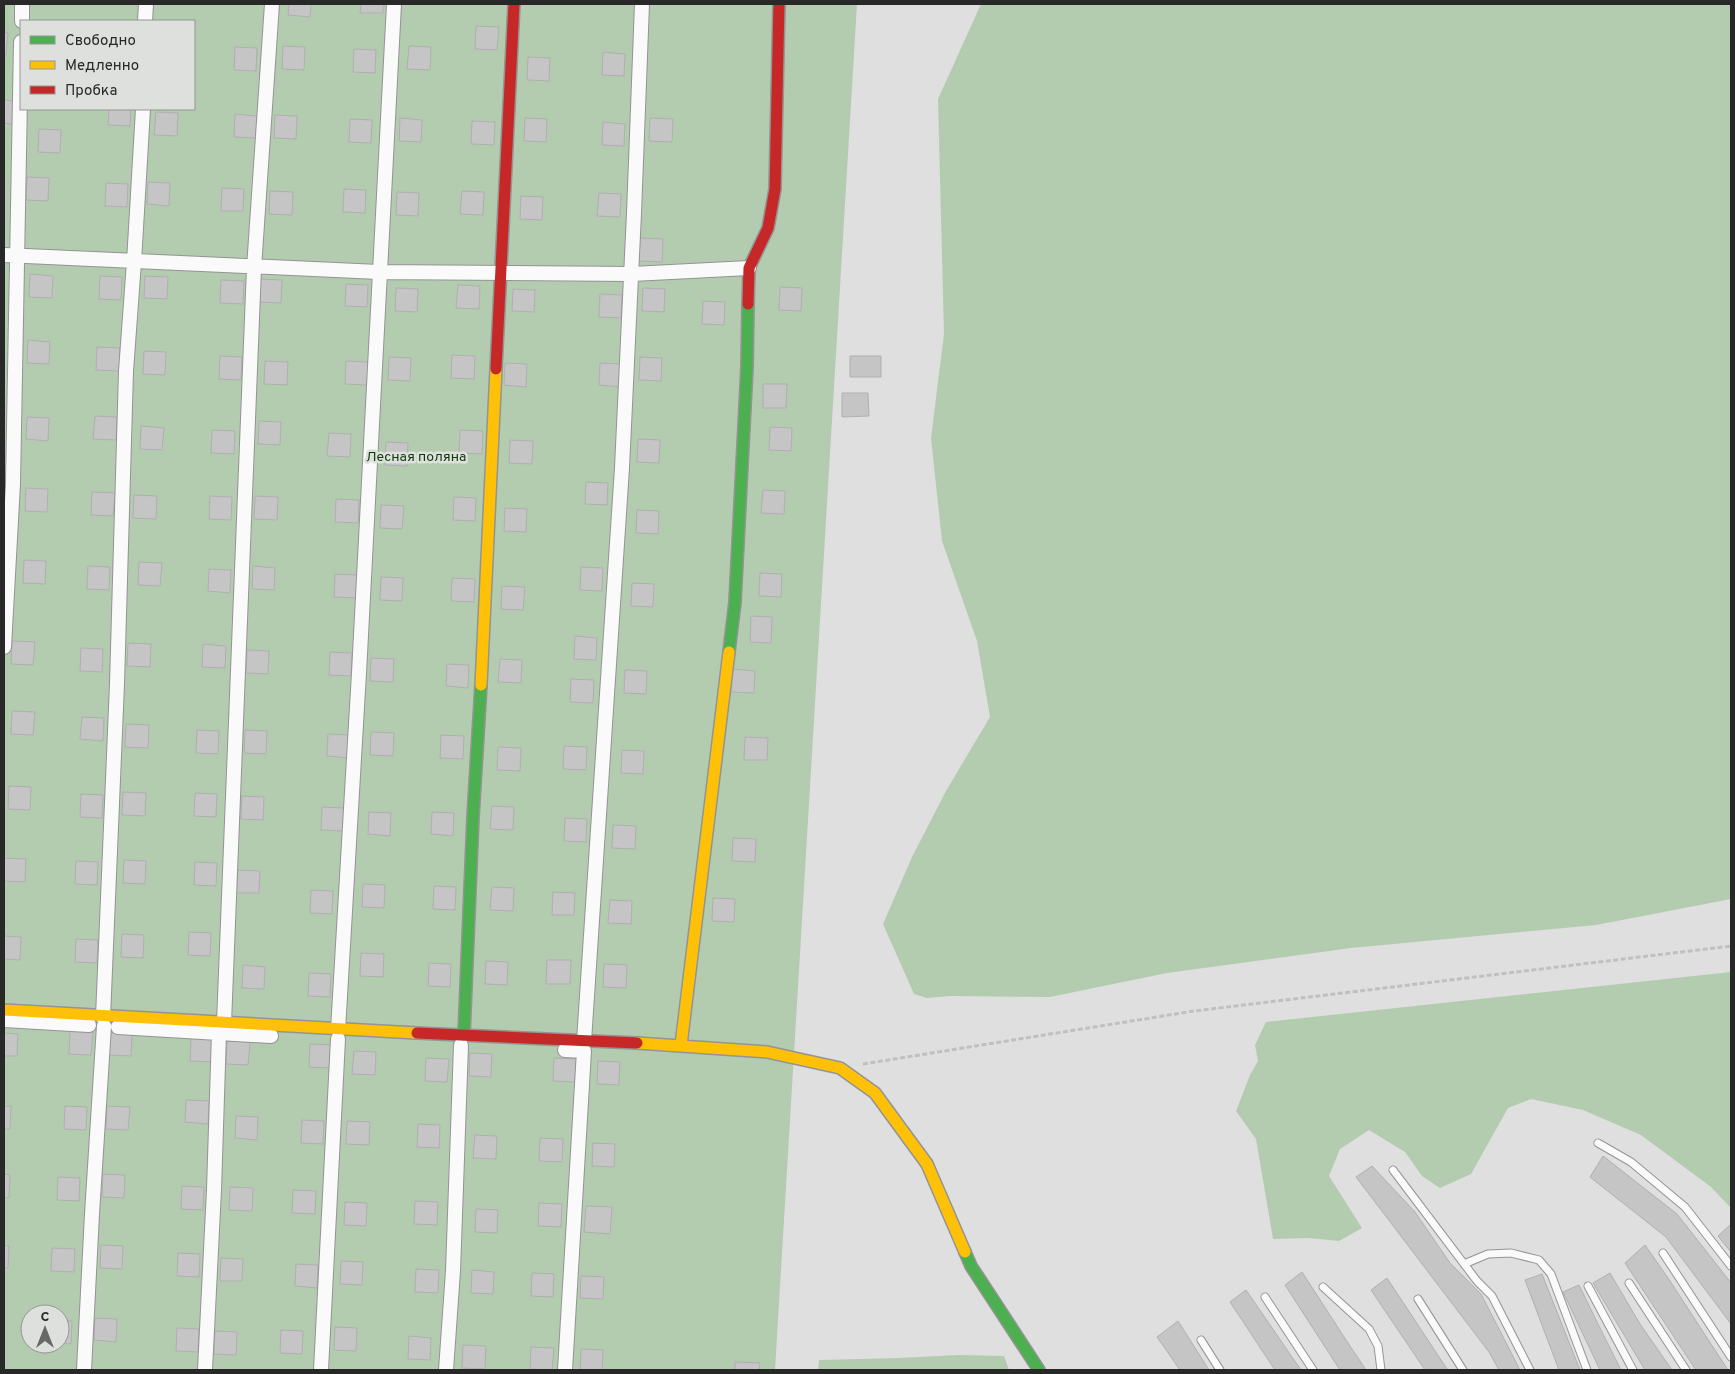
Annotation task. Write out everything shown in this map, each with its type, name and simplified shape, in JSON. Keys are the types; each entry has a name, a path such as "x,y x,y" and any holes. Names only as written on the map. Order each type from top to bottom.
{"street":[{"path":"22,4 22,20"},
{"path":"145,20 146,4"},
{"path":"205,1370 254,268 272,4"},
{"path":"321,1370 338,1034 360,673 394,4"},
{"path":"446,1370 494,436 500,273 514,4"},
{"path":"584,1040 622,468 632,274 642,4"},
{"path":"681,1045 735,602 746,377 749,268 768,228 775,189 779,4"},
{"path":"4,647 13,484 10,256 20,61"},
{"path":"84,1370 104,1022 117,684 126,371 143,110"},
{"path":"10,256 379,272 632,274 749,268"},
{"path":"4,1010 104,1022"},
{"path":"4,1020 104,1022 462,1040 584,1051 565,1370"},
{"path":"462,1040 584,1040 681,1045 767,1052 840,1068 874,1093 927,1164 971,1266 1040,1370"}],"lane":[{"path":"1598,1143 1631,1162 1685,1207 1731,1266"},
{"path":"1393,1170 1477,1281 1492,1296 1530,1370"},
{"path":"1663,1253 1731,1357"},
{"path":"1464,1264 1488,1254 1511,1254 1539,1260 1552,1274 1587,1370"},
{"path":"1629,1283 1686,1370"},
{"path":"1588,1286 1633,1370"},
{"path":"1323,1287 1369,1328 1378,1346 1381,1370"},
{"path":"1265,1297 1313,1370"},
{"path":"1418,1299 1462,1370"},
{"path":"1201,1340 1220,1370"}],"path":[{"path":"840,1068 1194,1011 1731,946"}],"green space":[{"name":"Лесная поляна","path":"4,4 857,4 775,1370 4,1370"},
{"path":"981,4 1731,4 1731,899 1596,925 1351,948 1167,973 1050,997 950,996 927,998 914,994 883,924 912,857 946,791 990,717 977,641 942,541 931,438 944,334 938,99"},
{"path":"1731,972 1731,1208 1711,1187 1641,1135 1583,1110 1531,1099 1508,1108 1471,1174 1440,1188 1422,1176 1405,1152 1369,1130 1340,1149 1329,1176 1362,1228 1339,1241 1308,1238 1273,1239 1256,1139 1236,1111 1250,1075 1258,1061 1255,1045 1266,1022"},
{"path":"959,1355 1004,1356 1009,1370 818,1370 819,1360"}],"building":[{"path":"289,4 311,4 310,17 288,15"},
{"path":"361,4 383,4 383,13 360,13"},
{"path":"476,26 499,27 497,50 475,49"},
{"path":"4,32 8,33 6,55 4,55"},
{"path":"283,46 305,47 304,70 282,69"},
{"path":"409,46 431,47 430,70 407,69"},
{"path":"235,47 257,48 256,71 234,70"},
{"path":"354,49 376,50 375,73 353,72"},
{"path":"603,52 625,54 624,76 602,75"},
{"path":"528,57 550,58 549,81 527,80"},
{"path":"4,100 13,101 12,124 4,123"},
{"path":"109,110 131,110 130,126 108,125"},
{"path":"156,112 178,113 177,136 154,135"},
{"path":"235,114 257,116 256,138 234,137"},
{"path":"275,115 297,116 296,139 274,138"},
{"path":"400,118 422,120 421,142 399,141"},
{"path":"525,118 547,119 546,142 524,141"},
{"path":"650,118 673,119 672,142 649,141"},
{"path":"350,119 372,120 371,143 349,142"},
{"path":"472,121 495,122 494,145 471,144"},
{"path":"603,122 625,124 624,146 602,145"},
{"path":"39,129 61,130 60,153 38,152"},
{"path":"27,177 49,178 48,201 26,200"},
{"path":"148,182 170,183 169,206 147,204"},
{"path":"106,183 128,184 127,207 105,206"},
{"path":"222,188 244,189 243,211 221,211"},
{"path":"344,189 366,190 365,213 343,212"},
{"path":"270,191 293,192 292,215 269,214"},
{"path":"462,191 484,192 483,215 460,214"},
{"path":"397,192 419,193 418,216 396,215"},
{"path":"599,193 621,194 620,217 597,216"},
{"path":"521,196 543,197 542,220 520,219"},
{"path":"640,238 663,239 662,262 639,261"},
{"path":"30,274 53,276 52,298 29,297"},
{"path":"100,276 122,277 121,300 99,299"},
{"path":"145,276 168,277 167,299 144,298"},
{"path":"260,279 282,280 281,303 259,302"},
{"path":"221,280 244,281 243,304 220,303"},
{"path":"346,284 368,285 367,307 345,306"},
{"path":"458,285 480,286 479,309 456,308"},
{"path":"780,287 802,288 801,311 779,310"},
{"path":"396,288 418,289 417,312 395,311"},
{"path":"643,288 665,289 664,312 642,311"},
{"path":"513,289 535,290 534,312 512,311"},
{"path":"600,294 622,295 621,318 599,317"},
{"path":"703,301 725,302 724,325 702,324"},
{"path":"28,340 50,342 49,364 27,363"},
{"path":"97,347 120,348 119,371 96,370"},
{"path":"144,351 166,352 165,375 143,374"},
{"path":"452,355 475,356 474,379 451,378"},
{"path":"220,356 242,357 241,380 219,379"},
{"path":"850,356 881,356 881,377 850,377"},
{"path":"389,357 411,358 410,381 388,380"},
{"path":"640,357 662,358 661,381 639,380"},
{"path":"265,361 288,362 287,385 264,384"},
{"path":"346,361 368,362 367,385 345,384"},
{"path":"505,363 527,364 526,387 504,385"},
{"path":"600,363 622,364 621,387 599,385"},
{"path":"763,384 787,384 786,408 763,408"},
{"path":"842,393 868,393 869,416 842,417"},
{"path":"95,416 117,417 116,440 93,439"},
{"path":"27,417 49,418 48,441 26,439"},
{"path":"259,421 281,422 280,445 258,444"},
{"path":"141,426 164,428 162,450 140,449"},
{"path":"770,427 792,428 791,451 769,450"},
{"path":"212,430 235,431 234,454 211,453"},
{"path":"460,430 483,431 482,454 459,453"},
{"path":"329,433 351,434 350,457 327,456"},
{"path":"638,439 660,440 659,463 637,462"},
{"path":"510,440 533,441 532,464 509,463"},
{"path":"386,442 408,443 407,466 385,465"},
{"path":"586,482 608,483 607,505 585,504"},
{"path":"26,488 48,489 47,512 25,511"},
{"path":"763,490 785,491 784,514 761,513"},
{"path":"92,492 115,493 113,516 91,515"},
{"path":"134,495 157,496 156,519 133,518"},
{"path":"210,496 232,497 231,520 209,519"},
{"path":"255,496 278,497 277,520 254,519"},
{"path":"454,497 476,498 475,521 453,520"},
{"path":"336,499 359,500 358,523 335,522"},
{"path":"381,505 404,506 402,529 380,528"},
{"path":"505,508 527,509 526,532 504,531"},
{"path":"637,510 659,511 658,534 636,533"},
{"path":"24,560 46,561 45,584 23,583"},
{"path":"139,562 162,563 160,586 138,585"},
{"path":"88,566 110,567 109,590 87,589"},
{"path":"253,566 275,568 274,590 252,589"},
{"path":"581,567 603,568 602,591 580,590"},
{"path":"209,569 231,570 230,593 208,591"},
{"path":"760,573 782,574 781,597 759,596"},
{"path":"335,574 357,575 356,598 334,597"},
{"path":"381,577 403,578 402,601 380,600"},
{"path":"452,578 475,579 474,602 451,601"},
{"path":"632,583 654,584 653,607 631,606"},
{"path":"502,586 525,587 523,610 501,609"},
{"path":"751,616 772,617 771,643 750,642"},
{"path":"575,636 597,638 596,660 574,659"},
{"path":"12,641 35,642 33,665 11,664"},
{"path":"128,643 151,644 150,667 127,666"},
{"path":"203,644 226,646 225,668 202,667"},
{"path":"81,648 103,649 102,672 80,671"},
{"path":"247,650 269,651 268,674 246,673"},
{"path":"330,652 352,653 351,676 329,675"},
{"path":"371,658 394,659 393,682 370,681"},
{"path":"500,659 522,660 521,683 498,682"},
{"path":"447,664 469,665 468,688 446,686"},
{"path":"732,669 755,671 754,693 731,692"},
{"path":"625,670 647,671 646,694 624,693"},
{"path":"571,679 594,680 593,703 570,702"},
{"path":"12,711 35,712 33,735 11,734"},
{"path":"82,717 104,718 103,741 80,739"},
{"path":"126,724 149,725 148,748 125,747"},
{"path":"197,730 219,731 218,754 196,753"},
{"path":"245,730 267,731 266,754 244,753"},
{"path":"371,732 394,733 393,756 370,755"},
{"path":"328,734 350,735 349,758 327,756"},
{"path":"441,735 464,736 463,759 440,758"},
{"path":"745,737 768,738 767,760 744,760"},
{"path":"564,746 587,747 586,770 563,769"},
{"path":"498,747 521,748 520,771 497,770"},
{"path":"622,750 644,751 643,774 621,773"},
{"path":"9,786 31,787 30,810 8,809"},
{"path":"123,792 146,793 145,816 122,815"},
{"path":"195,793 217,794 216,817 194,816"},
{"path":"81,794 103,795 102,818 80,817"},
{"path":"242,796 264,797 263,820 241,819"},
{"path":"492,806 514,807 513,830 490,829"},
{"path":"322,807 344,808 343,831 321,830"},
{"path":"369,812 391,813 390,836 368,834"},
{"path":"432,812 454,813 453,836 431,834"},
{"path":"565,818 587,819 586,842 564,841"},
{"path":"613,825 636,826 635,849 612,848"},
{"path":"733,838 756,839 755,862 732,861"},
{"path":"4,858 26,859 25,882 4,881"},
{"path":"124,860 146,861 145,884 123,883"},
{"path":"76,861 98,862 97,885 75,884"},
{"path":"195,862 217,863 216,886 194,885"},
{"path":"238,870 260,871 259,893 236,893"},
{"path":"363,884 385,885 384,908 362,907"},
{"path":"434,886 456,887 455,910 433,909"},
{"path":"492,887 514,888 513,911 490,910"},
{"path":"311,890 333,891 332,914 310,913"},
{"path":"553,892 575,893 574,915 552,915"},
{"path":"713,898 735,899 734,922 712,921"},
{"path":"610,900 632,901 631,924 608,923"},
{"path":"189,932 211,933 210,956 188,955"},
{"path":"122,934 144,935 143,958 121,957"},
{"path":"4,936 21,937 20,960 4,959"},
{"path":"76,939 98,940 97,963 75,962"},
{"path":"361,953 384,954 383,977 360,976"},
{"path":"547,960 571,960 570,984 546,984"},
{"path":"486,961 508,962 507,985 485,984"},
{"path":"429,963 451,964 450,987 428,986"},
{"path":"604,964 627,965 626,988 603,987"},
{"path":"243,965 265,967 264,989 242,988"},
{"path":"309,973 331,974 330,997 308,996"},
{"path":"70,1031 93,1032 91,1055 69,1054"},
{"path":"4,1033 18,1034 17,1056 4,1056"},
{"path":"110,1033 132,1034 131,1056 109,1055"},
{"path":"191,1038 213,1039 212,1062 190,1061"},
{"path":"227,1041 250,1042 248,1065 226,1064"},
{"path":"310,1044 332,1045 331,1068 309,1067"},
{"path":"354,1051 376,1052 375,1075 352,1074"},
{"path":"470,1053 492,1054 491,1077 469,1076"},
{"path":"426,1058 449,1059 447,1082 425,1081"},
{"path":"554,1058 576,1059 575,1082 553,1081"},
{"path":"598,1061 620,1062 619,1085 597,1084"},
{"path":"186,1100 209,1101 208,1124 185,1122"},
{"path":"4,1106 11,1106 10,1129 4,1129"},
{"path":"65,1106 87,1107 86,1130 64,1129"},
{"path":"107,1106 130,1107 128,1130 106,1129"},
{"path":"236,1116 258,1117 257,1140 235,1138"},
{"path":"302,1120 324,1121 323,1144 301,1143"},
{"path":"347,1121 370,1122 369,1145 346,1144"},
{"path":"418,1124 440,1125 439,1148 417,1147"},
{"path":"475,1135 497,1136 496,1159 473,1158"},
{"path":"540,1138 563,1139 562,1162 539,1161"},
{"path":"593,1143 615,1144 614,1167 592,1166"},
{"path":"1603,1156 1677,1214 1728,1279 1731,1283 1731,1324 1666,1237 1590,1177"},
{"path":"1372,1166 1415,1212 1450,1263 1481,1294 1520,1370 1499,1370 1489,1352 1356,1177"},
{"path":"4,1174 10,1175 9,1198 4,1197"},
{"path":"103,1174 125,1175 124,1198 102,1197"},
{"path":"58,1177 80,1178 79,1201 57,1200"},
{"path":"182,1186 204,1187 203,1210 181,1209"},
{"path":"230,1187 253,1188 252,1211 229,1210"},
{"path":"293,1190 316,1191 315,1214 292,1213"},
{"path":"415,1201 438,1202 437,1225 414,1224"},
{"path":"345,1202 367,1203 366,1226 344,1225"},
{"path":"539,1203 562,1204 561,1227 538,1226"},
{"path":"586,1206 612,1207 610,1234 584,1232"},
{"path":"476,1209 498,1210 497,1233 475,1232"},
{"path":"1731,1226 1731,1252 1718,1236"},
{"path":"4,1245 9,1246 8,1268 4,1268"},
{"path":"101,1245 123,1246 122,1269 100,1268"},
{"path":"1645,1245 1728,1370 1696,1370 1625,1263"},
{"path":"52,1248 75,1249 74,1272 51,1271"},
{"path":"178,1253 200,1254 199,1277 177,1276"},
{"path":"221,1258 243,1259 242,1281 220,1281"},
{"path":"341,1261 363,1262 362,1285 340,1284"},
{"path":"296,1264 318,1265 317,1288 295,1286"},
{"path":"416,1269 439,1270 438,1293 415,1292"},
{"path":"472,1270 494,1272 493,1294 471,1293"},
{"path":"1302,1272 1366,1370 1340,1370 1285,1285"},
{"path":"532,1273 554,1274 553,1297 531,1296"},
{"path":"1610,1273 1640,1324 1672,1370 1645,1370 1593,1283"},
{"path":"1542,1274 1580,1370 1559,1370 1525,1280"},
{"path":"581,1276 604,1277 603,1299 580,1298"},
{"path":"1387,1278 1448,1370 1425,1370 1371,1290"},
{"path":"1579,1285 1621,1370 1600,1370 1563,1292"},
{"path":"1246,1290 1301,1370 1275,1370 1230,1302"},
{"path":"95,1318 117,1319 116,1342 94,1340"},
{"path":"70,1321 72,1321 70,1344"},
{"path":"1178,1321 1209,1370 1180,1370 1157,1337"},
{"path":"335,1327 357,1328 356,1351 334,1350"},
{"path":"177,1328 199,1329 198,1352 176,1351"},
{"path":"281,1330 303,1331 302,1354 280,1353"},
{"path":"215,1331 237,1332 236,1355 214,1354"},
{"path":"409,1336 431,1338 430,1360 408,1359"},
{"path":"463,1345 486,1346 485,1369 462,1368"},
{"path":"531,1347 554,1348 552,1370 530,1369"},
{"path":"581,1349 603,1350 602,1370 580,1370"},
{"path":"735,1362 760,1363 759,1370 735,1370"}],"traffic: fast":[{"path":"729,652 735,602 747,367 748,304"},
{"path":"464,1035 473,817 481,685"},
{"path":"965,1252 971,1266 1039,1370"}],"traffic: slow":[{"path":"481,685 496,369"},
{"path":"681,1045 729,652"},
{"path":"4,1010 417,1033"},
{"path":"637,1043 767,1052 840,1068 875,1093 927,1164 965,1252"}],"traffic: jam":[{"path":"496,369 514,4"},
{"path":"748,304 749,268 768,228 775,189 779,4"},
{"path":"417,1033 637,1043"}]}
